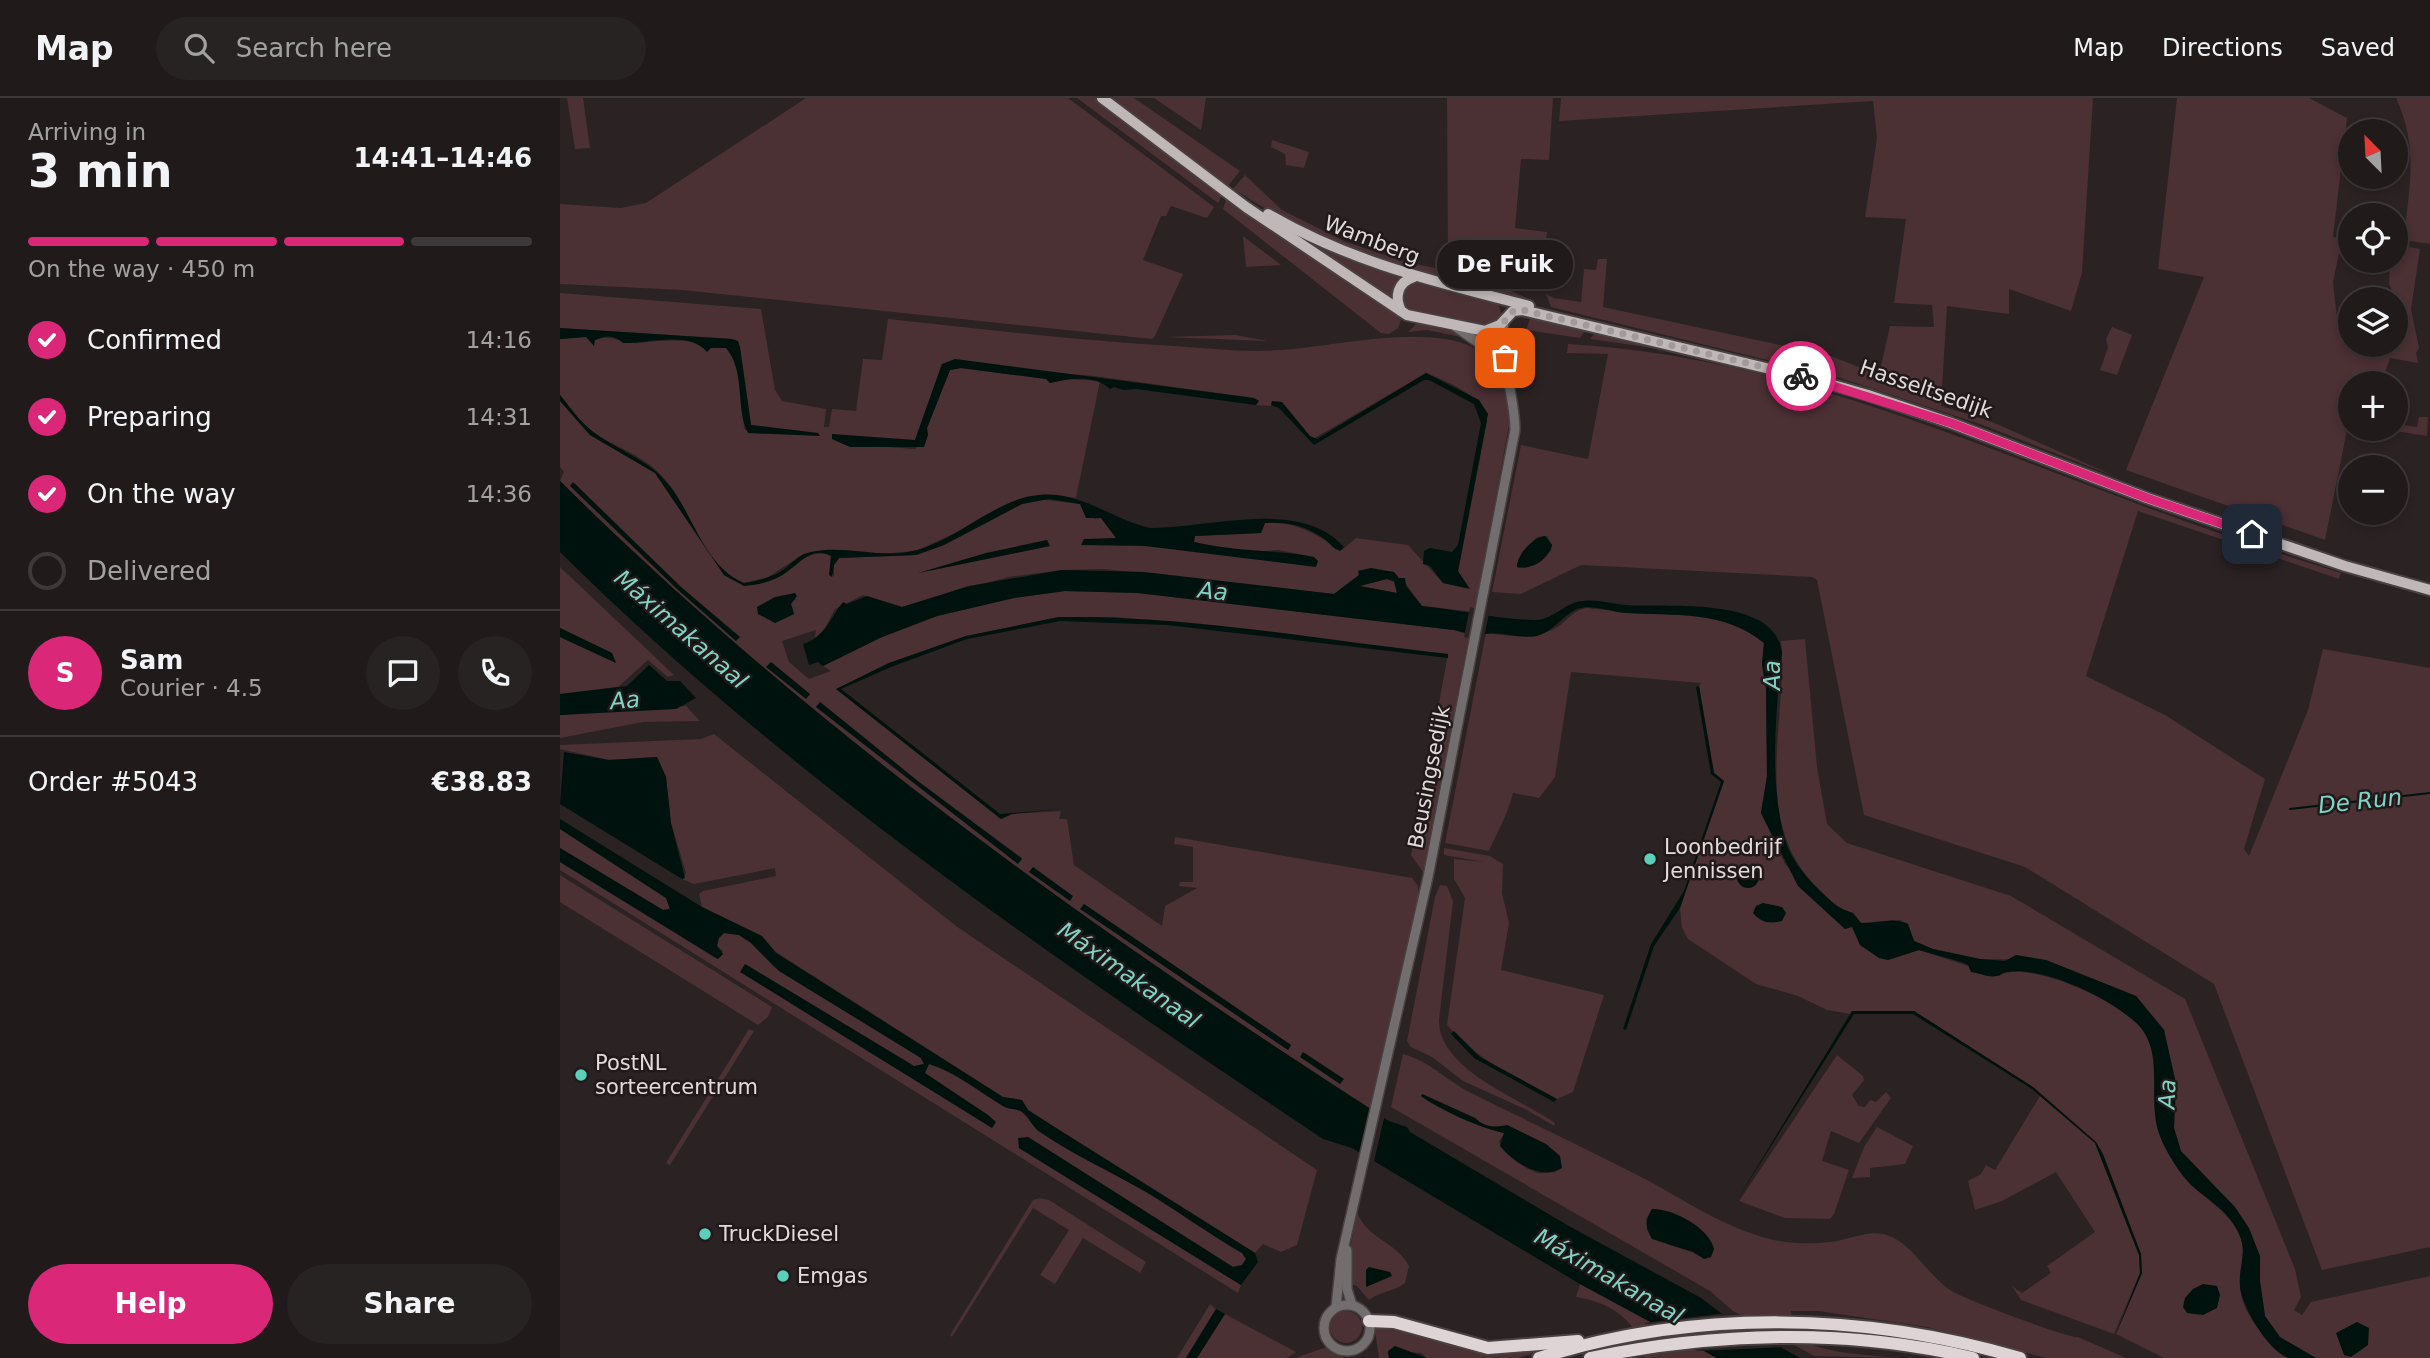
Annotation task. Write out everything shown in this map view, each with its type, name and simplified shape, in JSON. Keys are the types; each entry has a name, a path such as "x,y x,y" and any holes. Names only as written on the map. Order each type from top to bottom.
{"highway":[{"path":"1369,1321 1394,1322 1488,1348 1600,1341 1678,1328 1812,1322 1907,1332 2020,1358"},
{"path":"1590,1358 1623,1351 1715,1340 1781,1337 1849,1339 1973,1358"},
{"path":"1539,1358 1600,1341"},
{"path":"1610,1358 1623,1351"}],"main road":[{"name":"Wamberg","path":"1102,98 1240,199 1339,251 1414,277 1498,298"},
{"name":"Wamberg","path":"1240,199 1246,207 1401,312 1485,331 1504,321 1515,310 1528,311"},
{"path":"1401,312 1397,299 1399,290 1406,280 1414,277"},
{"path":"1498,298 1505,309 1504,321"},
{"name":"Hasseltsedijk","path":"1498,298 1803,371 1907,401 2148,493 2310,547 2327,559"},
{"name":"Hasseltsedijk","path":"1528,311 1868,395 1951,423 2147,498 2327,559 2430,590"}],"street":[{"name":"Beusingsedijk","path":"1336,1307 1341,1259 1385,1078 1428,877 1515,430 1512,393 1502,340 1504,321"},
{"name":"Wamberg","path":"1449,324 1490,351 1512,393"},
{"name":"Beusingsedijk","path":"1347,1237 1347,1289 1352,1305"},
{"path":"1352,1305 1363,1311 1369,1321 1369,1334 1362,1346 1347,1354 1331,1345 1324,1334 1326,1318 1336,1307 1352,1305"},
{"path":"1362,1346 1363,1358"}],"shaded area":[{"path":"567,98 583,98 590,148 575,149"},
{"path":"806,98 1068,98 1214,207 1207,218 1171,206 1166,216 1161,216 1143,260 1183,274 1155,336 1152,339 682,290 560,284 560,204 621,208 646,203"},
{"path":"1077,98 1094,98 1223,194 1218,203"},
{"path":"1107,98 1134,98 1240,171 1228,186"},
{"path":"1154,98 1206,98 1201,130"},
{"path":"1447,98 1553,98 1549,160 1521,159 1515,228 1547,232 1540,291 1491,267 1448,261"},
{"path":"1561,98 2093,98 2082,273 2071,311 2009,289 2009,314 1947,306 1941,406 1990,421 2119,478 1980,424 1840,378 1551,307 1546,294 1554,298 1581,302 1584,269 1596,270 1598,259 1607,259 1603,307 1831,356 1879,375 1890,326 1934,327 1932,305 1894,303 1906,219 1865,217 1877,138 1873,101 1559,121"},
{"path":"2177,98 2309,98 2347,118 2338,119 2339,189 2333,237 2338,238 2338,258 2333,282 2338,318 2338,357 2408,357 2408,287 2390,287 2389,284 2389,273 2408,273 2408,247 2420,249 2411,309 2419,348 2416,353 2418,363 2390,358 2386,371 2338,371 2338,441 2345,441 2342,455 2338,455 2338,475 2325,540 2126,470 2204,277 2158,269"},
{"path":"2396,98 2430,98 2430,244 2408,241 2411,168 2408,119 2404,119"},
{"path":"1272,140 1309,152 1304,168 1286,165 1285,154 1271,147"},
{"path":"1245,175 1282,210 1346,242 1406,262 1483,278 1529,299 1528,302 1370,261 1301,230 1233,189"},
{"path":"1227,197 1327,269 1403,315 1398,328 1389,334 1381,333 1223,209"},
{"path":"1289,228 1402,276 1392,304 1287,232"},
{"path":"1243,236 1281,265 1246,267"},
{"path":"1422,281 1498,302 1502,318 1485,329 1410,313 1403,308 1400,294 1405,285"},
{"path":"560,293 761,309 775,390 782,401 826,409 824,427 829,427 832,409 856,411 863,359 882,360 888,319 1066,338 1240,351 1280,350 1410,337 1460,342 1479,351 1485,348 1503,380 1511,414 1475,612 1422,606 1403,580 1359,570 1359,575 1334,594 1103,569 1062,570 1008,577 902,607 863,595 835,609 821,636 815,638 816,630 782,641 789,662 809,679 831,671 823,666 882,637 937,616 1014,598 1065,591 1138,593 1454,630 1469,635 1423,872 1411,855 1448,654 1116,617 1059,617 966,636 889,663 836,689 1001,819 1012,814 1061,811 1059,819 1067,819 1074,865 1162,926 1165,906 1197,888 1179,886 1180,882 1193,882 1193,847 1174,844 1175,837 1412,878 1418,886 1419,901 1371,1109 1157,967 949,816 749,655 653,570 560,481 564,472 560,467 560,401 590,435 655,473 703,545 660,474 645,461 592,431 560,395 560,339 607,338 632,343 679,341 726,348 736,366 745,430 820,434 751,425 740,347 732,339 560,328","holes":["942,364 1094,376 1254,398 1256,405 1271,406 1272,401 1313,439 1426,373 1465,391 1486,413 1487,422 1458,572 1467,587 1443,583 1408,545 1356,538 1342,550 1306,530 1287,524 1265,523 1261,533 1195,536 1194,542 1246,552 1278,550 1314,557 1081,541 1117,539 1101,518 1095,519 1080,504 1038,499 1022,504 944,545 917,555 839,558 834,565 834,577 830,572 831,556 819,554 807,557 771,579 757,584 742,583 724,575 708,552 717,563 744,583 768,577 804,554 825,550 878,554 916,551 1038,495 1076,498 1100,381 1065,379 1050,383 1046,379 961,368 950,370 927,428 928,435 915,449 847,444 834,440 915,440","574,483 681,587 739,637 736,640 570,485","1047,540 1049,546 919,573","796,597 791,604 794,614 775,623 770,618","820,702 919,782 1022,858 1018,863 816,707","1084,904 1291,1045 1288,1050 1081,909"]},
{"path":"1531,316 1588,327 1580,338 1526,330"},
{"path":"1426,321 1463,333 1466,338 1427,330 1408,332 1417,323"},
{"path":"2112,327 2132,335 2117,375 2100,370 2108,348 2106,339"},
{"path":"1598,329 1694,354 1590,339"},
{"path":"1235,335 1268,341 1163,337"},
{"path":"1568,344 1639,351 1708,362 1776,378 1908,419 2164,514 2341,573 2339,579 2138,511 2086,676 2165,715 2265,779 2244,849 2249,856 2308,710 2323,649 2430,668 2430,1247 2322,1270 2214,984 2025,867 1864,815 1817,580 1812,577 1581,565 1521,594 1492,592 1521,445 1588,459 1608,354 1567,353","holes":["1547,536 1552,545 1551,551 1526,568 1517,567 1522,552 1537,537"]},
{"path":"2419,417 2428,417 2427,436 2408,433 2408,426 2417,427"},
{"path":"560,567 674,675 668,677 648,660 618,687 560,694 560,637 616,663 612,653 560,628"},
{"path":"1387,579 1394,582 1397,593 1359,586"},
{"path":"1582,609 1702,616 1745,630 1764,643 1762,664 1766,689 1767,776 1761,813 1785,864 1856,931 1860,945 1888,960 1919,950 1999,976 2013,972 2033,973 2056,979 2103,1000 2140,1026 2149,1038 2152,1048 2156,1121 2161,1139 2185,1178 2222,1211 2238,1232 2243,1245 2240,1284 2244,1305 2264,1336 2288,1358 2164,1358 2116,1334 2142,1273 2141,1254 2096,1142 2033,1087 1914,1011 1853,1011 1851,1014 1827,1010 1798,996 1756,984 1688,939 1682,928 1680,908 1724,781 1714,773 1699,686 1701,683 1571,672 1555,777 1539,798 1513,793 1489,851 1445,843 1486,633 1511,636 1546,632","holes":["1747,866 1756,885 1743,887 1737,876"]},
{"path":"1805,639 1817,767 1827,824 1847,843 2011,896 2185,999 2295,1269 2301,1297 2294,1310 2302,1315 2311,1302 2430,1276 2430,1358 2316,1358 2279,1337 2265,1316 2260,1256 2181,1152 2174,1128 2176,1083 2164,1030 2136,996 2046,960 1980,959 1933,949 1914,941 1908,924 1900,920 1861,923 1853,913 1839,907 1819,889 1798,863 1785,834 1778,803 1776,771 1782,673 1781,641"},
{"path":"686,706 700,721 643,722 560,738 560,715"},
{"path":"714,734 956,926 1317,1170 1297,1245 1281,1252 1263,1244 1255,1253 1028,1110 1022,1100 1003,1097 776,952 761,936 702,907 699,894 703,891 776,876 775,868 694,884 682,879 686,873 671,823 666,777 657,757 609,760 560,749 560,745 701,739"},
{"path":"560,829 666,898 670,909 663,910 560,848"},
{"path":"1444,848 1490,856 1503,864 1502,893 1509,923 1501,970 1604,995 1573,1092 1557,1099 1526,1084 1484,1059 1447,1025 1465,898 1454,879 1454,859 1484,862 1444,855"},
{"path":"560,862 717,959 723,951 717,946 718,938 724,933 739,935 751,943 774,967 921,1058 924,1064 914,1066 745,964 992,1128 953,1093 925,1073 929,1064 958,1077 1003,1106 1023,1112 1038,1130 1053,1141 1147,1192 1242,1253 1246,1259 1242,1265 1233,1267 1028,1137 1019,1148 1241,1285 1238,1293 560,870"},
{"path":"560,875 772,1007 768,1017 758,1025 560,902"},
{"path":"1440,885 1447,886 1453,901 1439,1020 1442,1038 1452,1054 1466,1068 1555,1123 1554,1126 1527,1110 1463,1081 1432,1057 1411,1047 1407,1041 1435,897"},
{"path":"749,1029 754,1031 670,1165 666,1163"},
{"path":"1403,1054 1413,1057 1471,1093 1742,1230 1783,1242 1802,1243 1884,1234 1908,1248 1942,1284 1959,1295 2036,1325 2078,1337 2126,1358 2047,1358 1927,1327 1818,1311 1791,1311 1795,1333 1813,1345 1840,1352 1895,1358 1814,1356 1733,1311 1710,1291 1391,1107","holes":["1422,1094 1486,1125 1507,1125 1545,1144 1560,1156 1556,1172 1538,1173 1521,1165 1501,1146 1499,1141 1505,1133 1480,1126","1652,1209 1698,1256 1669,1245 1647,1230 1646,1219"]},
{"path":"1837,1055 1863,1076 1864,1080 1852,1095 1859,1106 1865,1107 1870,1100 1876,1102 1886,1092 1891,1098 1859,1143 1831,1131 1822,1161 1849,1170 1834,1214 1830,1219 1785,1218 1739,1201"},
{"path":"2040,1096 2095,1143 2139,1255 2140,1273 2114,1334 2021,1300 2012,1286 2022,1293 2051,1273 2047,1266 2095,1232 2056,1172 2002,1201 1975,1210 1968,1181 1981,1174 1986,1165 1995,1170"},
{"path":"1877,1127 1913,1146 1905,1164 1870,1168 1870,1177 1852,1178 1864,1147"},
{"path":"1033,1200 1049,1200 1146,1262 1140,1273 1083,1238 1055,1284 1040,1275 1069,1230 1033,1208 952,1337 950,1335"},
{"path":"1357,1212 1368,1228 1397,1251 1409,1266 1405,1283 1369,1300 1357,1286 1349,1284 1350,1249"},
{"path":"1580,1284 1717,1358 1645,1358 1636,1334 1622,1316 1601,1304 1576,1297"},
{"path":"1210,1304 1216,1309 1186,1358 1177,1358"},
{"path":"1346,1311 1358,1315 1362,1327 1358,1339 1346,1343 1334,1339 1330,1327 1334,1315"},
{"path":"1225,1314 1296,1352 1287,1358 1197,1358"},
{"path":"1374,1323 1464,1347 1553,1348 1518,1358 1427,1358 1421,1353 1388,1351 1389,1358 1379,1358"},
{"path":"1327,1347 1344,1358 1295,1358"}],"water":[{"path":"560,328 738,341 751,425 818,433 820,436 748,433 742,412 736,367 726,348 711,348 707,352 690,341 623,343 610,337 595,340 594,346 586,337 560,339"},
{"path":"955,359 1254,398 1259,401 1256,405 1136,389 1110,389 1089,379 1050,383 1046,379 961,368 950,370 927,428 924,447 850,447 832,439 832,434 915,440 942,364"},
{"path":"1426,373 1479,400 1488,414 1458,571 1470,589 1443,583 1430,566 1423,564 1424,551 1430,548 1452,552 1458,545 1481,423 1474,404 1429,380 1424,380 1314,445 1279,408 1271,405 1272,401 1282,402 1310,436 1317,439"},
{"path":"560,395 592,431 643,462 662,477 719,565 744,583 776,574 798,557 811,552 837,550 904,553 917,550 948,537 1008,503 1039,495 1069,497 1150,528 1252,519 1279,519 1303,523 1325,532 1344,547 1340,551 1337,550 1323,538 1302,527 1273,523 1265,523 1261,533 1195,536 1194,542 1314,557 1318,561 1316,567 1145,546 1081,545 1084,539 1116,538 1101,518 1086,518 1080,504 1049,499 1022,504 944,545 916,555 839,558 834,565 832,577 829,575 831,556 824,553 812,554 777,578 744,586 724,575 655,473 590,435 560,401"},
{"name":"Máximakanaal","path":"560,481 655,572 753,659 854,742 1063,901 1170,976 1389,1121 1407,1127 1410,1132 1567,1225 1701,1298 1725,1316 1800,1358 1717,1358 1580,1284 1352,1148 1323,1139 1025,935 927,864 738,714 647,635 560,552"},
{"path":"573,482 681,587 740,637 736,641 678,590 570,486"},
{"path":"1545,536 1552,545 1547,555 1534,565 1517,567 1526,548"},
{"path":"1047,540 1050,546 918,573 986,553"},
{"name":"Aa","path":"1371,568 1394,572 1399,578 1405,578 1406,586 1422,606 1506,618 1541,620 1576,602 1599,601 1626,605 1717,608 1761,621 1775,634 1782,653 1775,768 1779,814 1786,844 1803,872 1831,901 1853,913 1861,923 1890,920 1902,922 1908,924 1914,941 1933,949 1980,959 2005,961 2016,955 2046,960 2136,996 2164,1030 2176,1084 2174,1128 2181,1151 2235,1207 2249,1228 2260,1256 2265,1316 2280,1337 2316,1358 2289,1358 2281,1354 2265,1338 2245,1305 2240,1286 2242,1241 2235,1226 2224,1213 2186,1180 2160,1136 2154,1106 2150,1046 2134,1021 2091,993 2038,974 2022,971 1987,976 1971,972 1968,965 1961,962 1919,950 1888,960 1879,958 1860,945 1852,927 1845,929 1798,886 1761,813 1767,776 1766,689 1762,664 1764,643 1749,632 1698,617 1625,613 1588,607 1577,609 1537,636 1492,633 1479,636 1454,630 1138,593 1065,591 1014,598 937,616 882,637 823,666 818,662 809,665 803,644 822,632 843,602 847,604 867,596 902,607 969,586 1062,570 1144,572 1334,594 1359,575 1358,571","holes":["1387,579 1394,581 1397,593 1360,586"]},
{"path":"795,593 797,596 791,604 794,614 775,623 758,614 757,607 775,597"},
{"path":"1059,617 1107,617 1205,624 1448,654 1448,658 1167,625 1060,621 967,639 841,689 1000,814 1061,809 1012,814 1001,819 836,689 889,663 966,636"},
{"path":"560,628 612,653 616,663 560,637"},
{"path":"771,662 810,694 806,699 766,667"},
{"name":"Aa","path":"649,665 667,681 680,681 696,698 676,709 560,715 560,694 627,686"},
{"path":"1699,686 1714,773 1724,781 1680,908 1654,946 1626,1030 1623,1029 1651,944 1684,891 1721,782 1711,774 1696,687"},
{"path":"820,702 919,782 1022,859 1018,864 816,707"},
{"path":"564,752 609,760 657,757 666,777 671,823 685,878 682,879 560,804"},
{"path":"560,819 702,907 762,936 776,953 1003,1097 1022,1100 1028,1110 1255,1253 1258,1262 1241,1285 1019,1148 1018,1138 1028,1137 1233,1267 1242,1265 1246,1259 1242,1253 1146,1192 1040,1132 1022,1112 1003,1106 958,1077 929,1064 925,1073 988,1115 996,1122 992,1128 740,972 745,964 914,1066 924,1064 921,1058 779,971 739,935 724,933 719,938 717,946 723,954 718,959 560,862 560,848 663,910 670,909 666,898 560,829"},
{"path":"1748,866 1756,869 1759,877 1756,885 1748,888 1740,885 1737,877 1740,869"},
{"path":"1033,867 1073,896 1070,901 1029,872"},
{"path":"1763,903 1782,907 1786,913 1782,921 1766,922 1756,916 1753,913 1756,906"},
{"path":"1084,904 1291,1045 1288,1050 1080,909"},
{"path":"1852,1011 1914,1011 2033,1087 2096,1142 2141,1254 2142,1273 2116,1334 2140,1273 2139,1255 2095,1143 2032,1089 1913,1014 1854,1014 1737,1200"},
{"path":"1454,1031 1480,1057 1557,1099 1554,1102 1474,1058 1451,1034"},
{"path":"1303,1052 1344,1079 1340,1084 1300,1057"},
{"path":"1422,1094 1486,1125 1507,1125 1546,1144 1560,1156 1562,1168 1545,1172 1528,1168 1500,1146 1504,1133 1449,1113 1421,1096"},
{"path":"1652,1209 1670,1212 1698,1227 1711,1241 1714,1249 1711,1257 1704,1259 1693,1252 1652,1239 1647,1224"},
{"path":"1369,1267 1390,1272 1392,1276 1366,1287 1366,1270"},
{"path":"2203,1284 2217,1286 2220,1295 2217,1308 2203,1315 2187,1313 2183,1307 2185,1298 2193,1289"},
{"path":"1216,1309 1225,1314 1197,1358 1186,1358"},
{"path":"2357,1322 2369,1328 2368,1345 2351,1357 2344,1355 2336,1333"},
{"path":"1395,1346 1427,1358 1389,1358 1388,1351"}],"pier":[{"path":"1470,607 1489,613 1484,638 1479,640 1464,637"},
{"path":"1373,1106 1385,1114 1373,1166 1361,1158"},
{"path":"1727,1313 1786,1347 1697,1351 1644,1323"}],"waterway":[{"name":"De Run","path":"2290,809 2430,793"}],"way so far":[{"path":"1505,358 1502,340 1504,321 1511,312 1518,309 1801,376"}],"place":[{"name":"De Fuik","path":"1505,358"},
{"name":"Loonbedrijf Jennissen","path":"1650,859"},
{"name":"PostNL sorteercentrum","path":"581,1075"},
{"name":"TruckDiesel","path":"705,1234"},
{"name":"Emgas","path":"783,1276"}],"route":[{"path":"1801,376 1951,423 2147,498 2252,534"}]}
